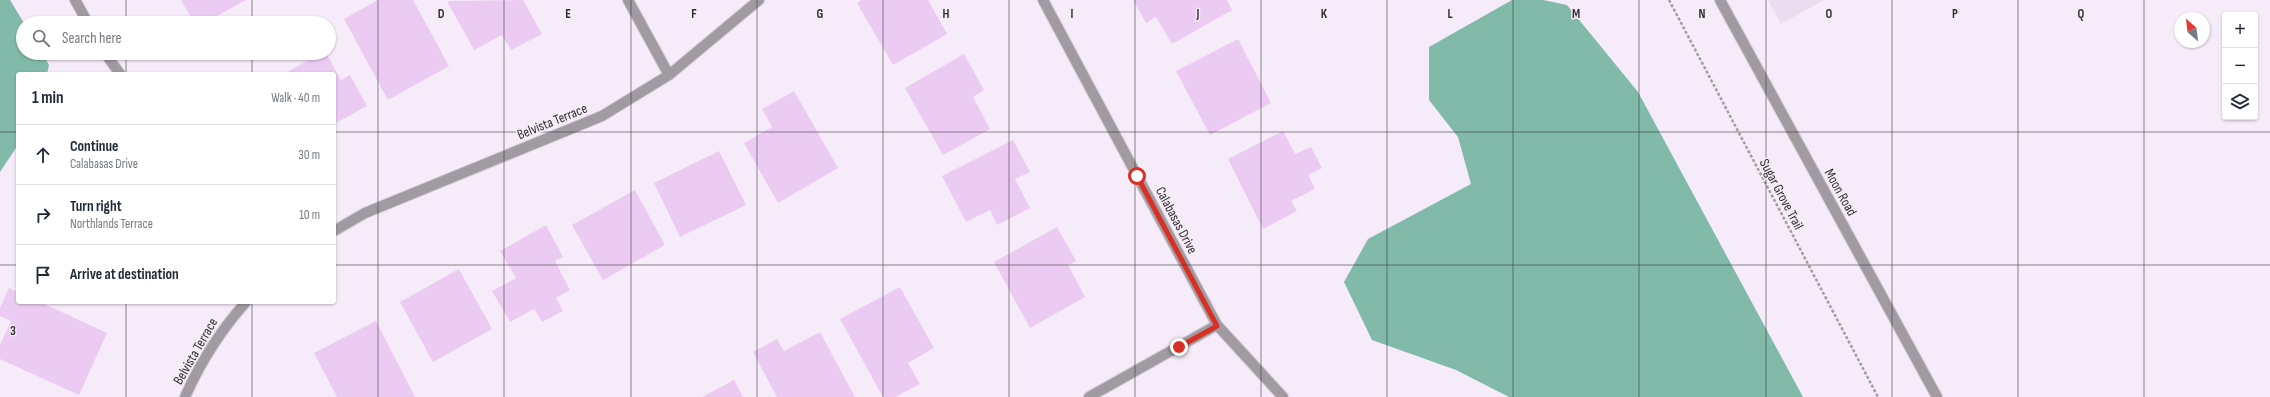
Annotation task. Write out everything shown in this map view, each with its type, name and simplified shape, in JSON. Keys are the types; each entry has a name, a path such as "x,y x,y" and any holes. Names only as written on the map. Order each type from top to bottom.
{"street":[{"path":"75,0 84,16"},
{"path":"628,0 670,75"},
{"name":"Belvista Terrace","path":"336,230 365,213 602,116 670,75 759,0"},
{"name":"Calabasas Drive","path":"1043,0 1217,326 1283,397"},
{"name":"Moon Road","path":"1720,0 1936,397"},
{"path":"110,60 119,72"},
{"name":"Belvista Terrace","path":"185,397 194,377 229,320 244,304"},
{"path":"1089,397 1217,326"}],"path":[{"name":"Sugar Grove Trail","path":"1669,0 1878,397"}],"shaded area":[{"path":"0,0 10,0 20,16 16,16 16,60 46,60 49,65 47,72 16,72 16,148 0,172"},
{"path":"1512,0 1543,0 1567,5 1638,92 1803,397 1509,397 1456,370 1372,340 1344,282 1368,239 1471,184 1458,137 1429,100 1429,47"},
{"path":"1768,0 1824,0 1781,24"}],"building":[{"path":"181,0 246,0 217,16 190,16"},
{"path":"378,0 413,0 449,66 388,100 344,19"},
{"path":"523,0 542,34 511,50 502,35 474,50 447,1"},
{"path":"861,0 928,0 947,34 893,65 857,3"},
{"path":"1133,0 1227,0 1232,10 1172,44 1156,17 1146,23"},
{"path":"1238,39 1271,103 1210,135 1176,71"},
{"path":"964,54 984,90 973,97 990,129 943,155 905,88"},
{"path":"309,60 330,60 341,80 350,75 367,106 336,123 336,72 288,72"},
{"path":"794,91 838,168 778,203 744,143 772,127 762,109"},
{"path":"1283,131 1295,154 1311,147 1322,168 1308,175 1315,189 1291,201 1297,211 1263,229 1228,159"},
{"path":"1013,140 1030,172 1015,179 1030,208 997,225 990,210 966,222 942,176"},
{"path":"719,151 746,205 680,237 654,183"},
{"path":"635,190 665,245 603,280 572,225"},
{"path":"546,225 563,257 555,261 570,290 556,298 563,311 542,322 534,309 510,322 492,291 516,278 500,251"},
{"path":"1057,227 1076,261 1068,265 1085,297 1030,328 994,262"},
{"path":"459,269 492,329 433,362 400,302"},
{"path":"900,287 934,348 908,363 920,384 895,397 883,397 840,319"},
{"path":"9,288 16,291 16,304 44,304 107,333 79,395 0,359 0,345 11,321 0,316 0,308"},
{"path":"376,321 415,397 337,397 314,353"},
{"path":"820,332 855,397 777,397 753,352 777,339 784,351"},
{"path":"734,380 743,397 702,397"}],"route":[{"path":"1137,176 1217,326 1179,347"}]}
